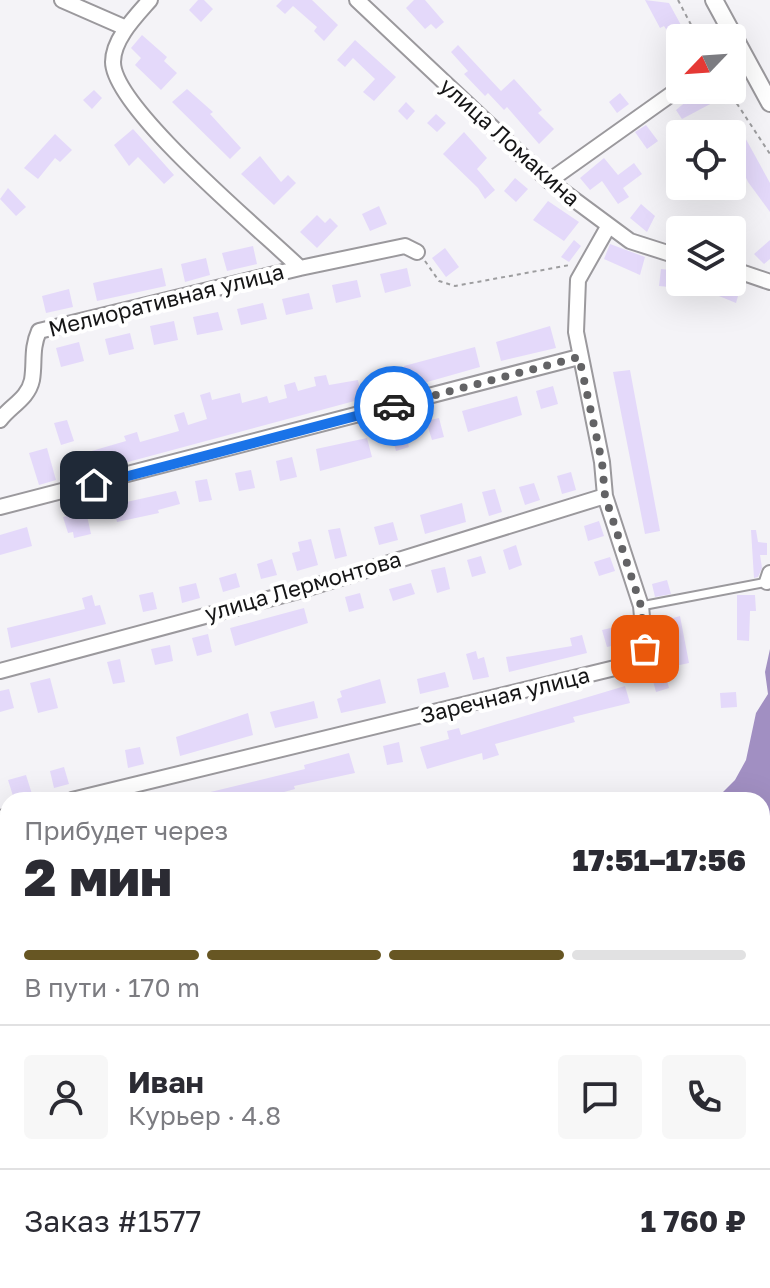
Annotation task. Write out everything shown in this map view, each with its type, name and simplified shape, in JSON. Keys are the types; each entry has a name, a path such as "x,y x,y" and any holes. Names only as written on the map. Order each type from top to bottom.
{"street":[{"path":"62,0 126,28 150,0"},
{"name":"улица Ломакина","path":"357,0 549,181 630,241 666,253"},
{"path":"714,0 725,24"},
{"name":"Мелиоративная улица","path":"126,28 113,61 119,86 141,117 300,268"},
{"path":"746,64 770,103"},
{"path":"549,181 666,98"},
{"name":"Заречная улица","path":"105,792 619,667 645,649 641,606 605,496 602,462 579,357 575,308 578,280 608,227"},
{"name":"Мелиоративная улица","path":"0,420 23,399 32,381 31,347 39,331 405,246 417,252"},
{"path":"746,274 770,282"},
{"path":"0,507 579,357"},
{"name":"улица Лермонтова","path":"0,671 302,590 605,496"}],"lane":[{"path":"641,606 769,578"}],"path":[{"path":"678,0 691,24"},
{"path":"737,104 770,154"},
{"path":"417,252 439,281 455,286 575,264"}],"shaded area":[{"path":"770,649 770,792 723,792 735,780 746,760 756,713 768,694 765,672"}],"building":[{"path":"198,0 204,0 213,9 201,22 189,10"},
{"path":"282,0 312,0 338,25 324,41 314,31 317,27 293,6 285,14 276,6"},
{"path":"414,0 425,0 444,22 436,29 431,24 425,29 406,8"},
{"path":"645,0 669,3 680,24 666,24 666,29 664,26 660,28"},
{"path":"142,35 167,57 164,61 177,73 161,90 135,65 141,58 131,48"},
{"path":"355,40 396,77 374,101 363,92 375,79 353,58 345,67 337,60"},
{"path":"458,45 501,91 514,79 542,110 538,113 554,129 539,144 507,107 504,110 488,93 485,96 464,74 468,71 451,52"},
{"path":"187,89 213,112 210,114 241,148 230,159 172,102"},
{"path":"94,90 102,98 92,109 83,100"},
{"path":"620,93 629,104 617,113 609,102"},
{"path":"406,102 415,111 407,120 398,111"},
{"path":"683,104 710,104 682,119 676,110"},
{"path":"436,114 446,123 437,132 427,123"},
{"path":"646,125 658,141 647,149 635,132"},
{"path":"133,129 174,175 164,184 138,157 129,166 114,145"},
{"path":"464,132 487,158 477,169 495,190 485,199 443,154"},
{"path":"55,134 72,150 60,162 55,158 38,179 24,168"},
{"path":"746,139 770,183 770,212 748,182"},
{"path":"260,156 281,182 288,175 296,183 274,205 241,174"},
{"path":"604,158 618,175 634,163 642,174 623,188 629,197 618,204 602,181 590,190 580,178"},
{"path":"515,178 528,189 516,202 504,191"},
{"path":"8,188 26,207 16,216 0,199"},
{"path":"548,201 579,222 564,241 533,220"},
{"path":"641,204 655,216 647,232 630,218"},
{"path":"379,206 387,224 370,231 362,214"},
{"path":"317,215 325,223 330,218 338,226 317,248 300,232"},
{"path":"574,240 581,246 569,262 561,257"},
{"path":"770,240 770,259 764,264 754,254"},
{"path":"610,244 645,257 640,275 604,259"},
{"path":"253,246 257,264 227,271 222,253"},
{"path":"445,248 459,267 446,277 432,258"},
{"path":"206,258 210,275 185,282 181,264"},
{"path":"162,268 166,286 97,301 93,283"},
{"path":"407,268 411,286 385,293 380,274"},
{"path":"661,269 666,270 666,287 659,286"},
{"path":"357,280 361,297 336,303 332,285"},
{"path":"69,289 73,307 46,313 42,296"},
{"path":"309,293 313,309 286,315 282,299"},
{"path":"719,296 738,296 736,303"},
{"path":"263,303 267,319 241,325 237,309"},
{"path":"218,312 223,330 197,335 193,317"},
{"path":"174,321 178,340 154,345 150,326"},
{"path":"550,326 556,348 501,361 496,342"},
{"path":"130,333 134,349 109,355 105,339"},
{"path":"79,342 84,361 61,367 56,348"},
{"path":"475,347 480,367 385,394 381,377 405,370 404,366"},
{"path":"630,370 660,531 645,534 613,372"},
{"path":"326,375 329,385 358,380 362,399 76,476 71,457 126,441 124,436 137,432 140,442 179,431 174,415 184,412 188,425 207,419 200,395 210,392 212,400 240,393 242,403 267,396 269,403 287,398 284,385 295,382 298,391 316,386 314,377"},
{"path":"553,386 558,404 541,409 536,391"},
{"path":"517,396 522,415 468,432 462,411"},
{"path":"439,418 444,437 432,440 426,421"},
{"path":"67,420 74,441 61,445 54,423"},
{"path":"404,428 409,447 396,451 391,432"},
{"path":"367,438 372,457 320,471 316,449"},
{"path":"47,448 56,480 39,485 29,453"},
{"path":"292,457 297,477 280,481 276,461"},
{"path":"251,470 255,488 239,491 235,473"},
{"path":"571,472 576,490 562,494 557,476"},
{"path":"207,479 212,500 199,502 195,481"},
{"path":"534,483 540,500 525,505 519,487"},
{"path":"495,489 502,512 489,516 482,492"},
{"path":"176,491 180,504 158,510 159,513 117,522 113,505"},
{"path":"462,503 466,522 425,534 420,515"},
{"path":"86,511 91,534 74,538 73,532 68,533 63,517"},
{"path":"599,521 604,536 588,541 584,526"},
{"path":"393,522 398,540 379,545 374,527"},
{"path":"27,527 32,546 0,555 0,535"},
{"path":"340,528 347,556 335,559 328,530"},
{"path":"751,530 756,530 758,542 767,543 767,555 760,555 762,568 758,577 754,578"},
{"path":"311,539 318,565 297,571 292,553 300,551 298,542"},
{"path":"516,545 522,565 509,570 503,550"},
{"path":"481,556 486,573 472,577 467,560"},
{"path":"610,557 615,571 599,576 594,562"},
{"path":"272,559 277,575 261,579 257,564"},
{"path":"445,567 450,589 437,593 431,570"},
{"path":"236,573 240,587 223,592 219,578"},
{"path":"667,580 671,594 655,597 652,584"},
{"path":"196,583 200,598 182,603 179,587"},
{"path":"411,583 415,594 393,601 389,589"},
{"path":"153,592 157,609 143,612 139,595"},
{"path":"360,593 364,608 349,612 345,597"},
{"path":"92,595 95,606 100,605 106,624 11,648 7,628 85,609 82,598"},
{"path":"737,595 755,595 756,611 750,611 749,641 737,640"},
{"path":"304,608 308,623 235,646 230,628"},
{"path":"680,616 689,663 675,666 663,621"},
{"path":"615,627 620,644 607,647 602,630"},
{"path":"208,634 212,652 197,656 192,638"},
{"path":"582,635 587,653 509,672 506,657 572,646 570,638"},
{"path":"170,645 173,661 155,665 151,649"},
{"path":"476,651 478,659 484,657 489,677 473,680 466,654"},
{"path":"120,659 125,682 113,684 107,662"},
{"path":"445,672 449,687 420,694 417,679"},
{"path":"665,673 669,688 656,692 652,677"},
{"path":"50,678 58,708 38,713 30,683"},
{"path":"380,679 386,703 341,713 337,699 342,697 340,691"},
{"path":"625,686 630,703 573,717 575,722 495,744 499,755 483,760 482,753 427,769 420,747 449,739 447,731 459,728 461,735"},
{"path":"9,689 14,708 0,712 0,691"},
{"path":"736,692 737,707 721,708 720,693"},
{"path":"314,701 318,718 275,728 270,712"},
{"path":"248,713 253,735 180,756 176,737"},
{"path":"399,742 403,762 387,765 383,746"},
{"path":"140,747 144,764 128,768 125,750"},
{"path":"349,753 355,773 294,786 295,789 284,792 210,792 305,769 304,765"},
{"path":"64,767 69,784 54,788 50,771"},
{"path":"26,775 31,792 12,792 8,780"}],"way so far":[{"path":"394,406 579,357 602,462 605,496 641,606 646,633 645,649"}],"route":[{"path":"94,485 394,406"}]}
